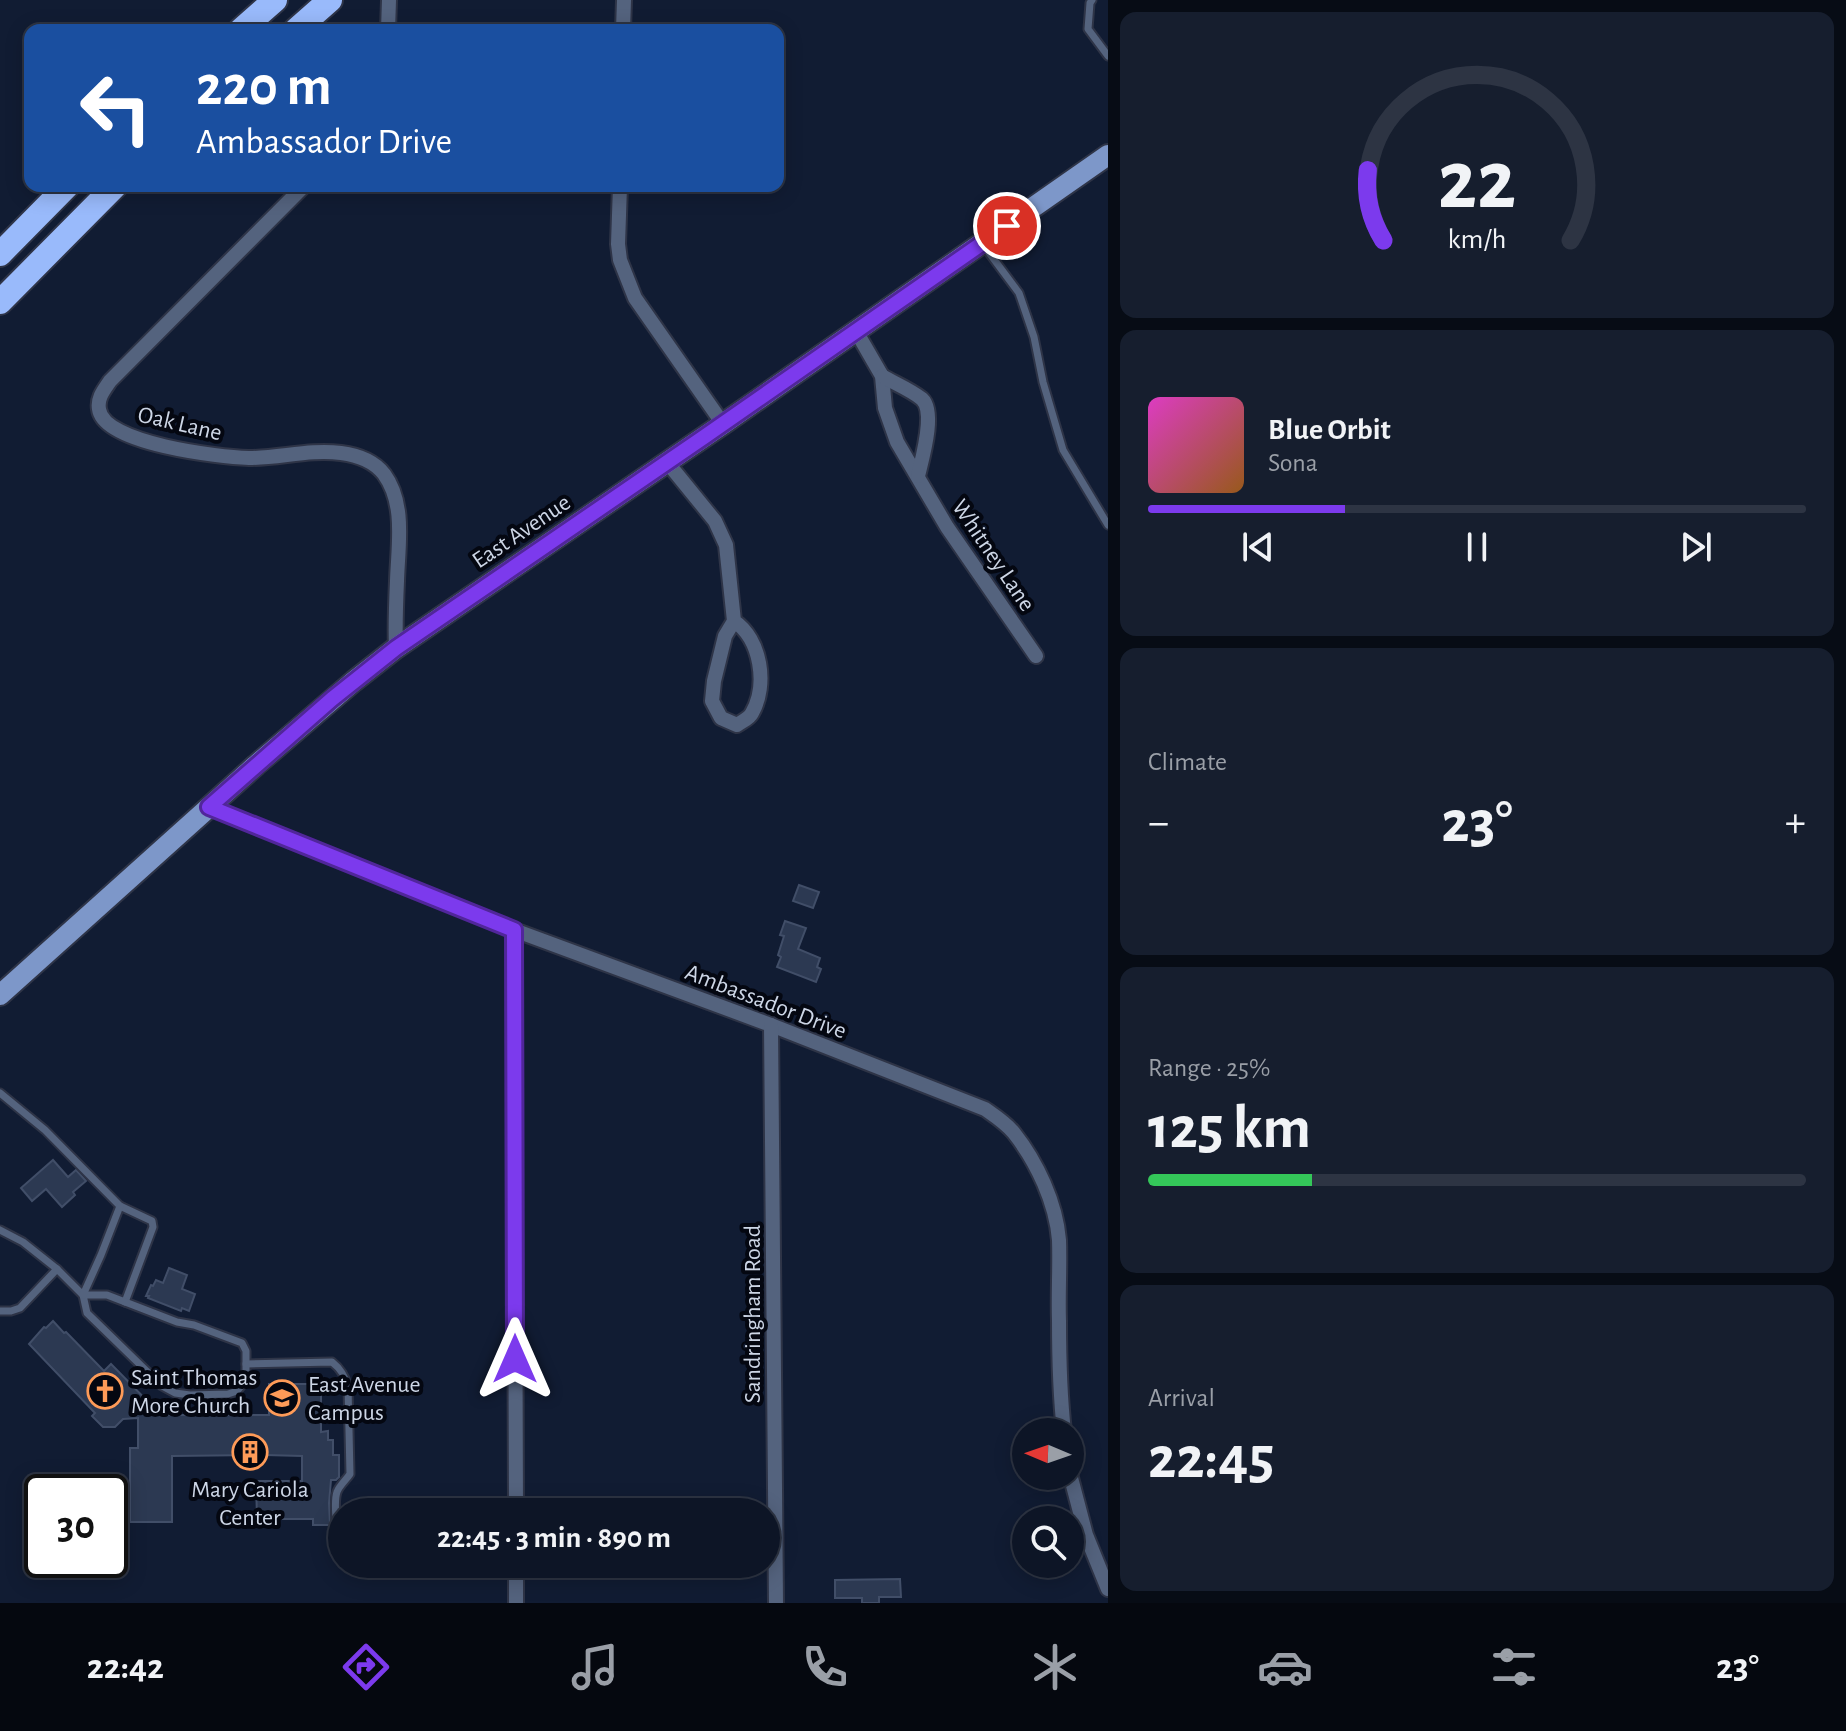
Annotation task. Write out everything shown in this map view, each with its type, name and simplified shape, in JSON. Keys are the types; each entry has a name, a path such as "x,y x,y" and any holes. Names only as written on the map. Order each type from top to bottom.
{"highway":[{"path":"248,24 275,0"},
{"path":"303,24 330,0"},
{"path":"0,254 61,192"},
{"path":"0,302 109,192"}],"main road":[{"name":"East Avenue","path":"0,995 209,807 396,648 1108,155"}],"street":[{"path":"388,24 389,0"},
{"path":"623,24 624,0"},
{"name":"Oak Lane","path":"298,192 110,381 100,397 99,409 101,417 111,427 158,445 252,458 337,452 360,456 377,467 393,491 399,522 396,648"},
{"path":"620,192 620,260 635,298 723,424"},
{"name":"Whitney Lane","path":"856,331 882,376 889,425 911,468 947,527 1036,656"},
{"path":"882,376 922,399 927,406 927,429 918,476"},
{"path":"667,462 722,532 729,559 734,621 725,636 712,701 721,718 737,725 751,716 761,675 744,627 734,621"},
{"name":"Ambassador Drive","path":"209,807 514,930 771,1025 985,1109 1013,1132 1029,1156 1051,1203 1057,1230 1063,1418"},
{"path":"514,930 516,1498"},
{"name":"Sandringham Road","path":"771,1025 776,1603"},
{"path":"1074,1490 1086,1535 1108,1589"},
{"path":"516,1578 516,1603"}],"lane":[{"path":"1092,0 1088,29 1108,56"},
{"path":"982,243 1019,293 1034,337 1043,382 1063,450 1108,525"},
{"path":"0,1093 45,1130 120,1206 152,1221 153,1227 125,1302"},
{"path":"83,1295 120,1206"},
{"path":"0,1230 23,1242 57,1269 83,1295 87,1313 162,1386 175,1393 190,1395 228,1394 237,1391 243,1384 246,1351 242,1343 107,1295 83,1295"},
{"path":"0,1311 20,1308 57,1269"},
{"path":"246,1364 332,1362 339,1367 348,1387 350,1474 338,1488 337,1498"}],"building":[{"path":"799,885 819,892 813,908 793,901"},
{"path":"785,921 806,928 798,949 820,958 817,967 821,969 816,982 777,967 784,936 780,935"},
{"path":"53,1160 68,1177 76,1170 86,1181 62,1207 46,1189 32,1201 21,1188"},
{"path":"169,1268 187,1275 182,1289 195,1294 189,1311 182,1308 181,1311 146,1296 156,1280 163,1283"},
{"name":"Mary Cariola Center","path":"53,1321 104,1371 111,1364 161,1415 269,1415 269,1384 319,1384 321,1432 328,1431 328,1440 333,1440 333,1455 339,1455 339,1477 331,1480 328,1498 328,1525 313,1525 313,1519 257,1519 256,1481 302,1481 302,1456 265,1455 172,1456 172,1522 130,1522 130,1448 138,1448 138,1418 123,1419 115,1427 103,1427 92,1416 95,1413 29,1344"},
{"path":"900,1579 901,1597 879,1597 879,1603 862,1603 862,1598 835,1598 835,1580"}],"place":[{"name":"Saint Thomas More Church","path":"105,1391"},
{"name":"East Avenue Campus","path":"282,1398"},
{"name":"Mary Cariola Center","path":"250,1452"}],"route":[{"path":"515,1359 514,930 209,807 332,699 396,648 1007,226"}]}
